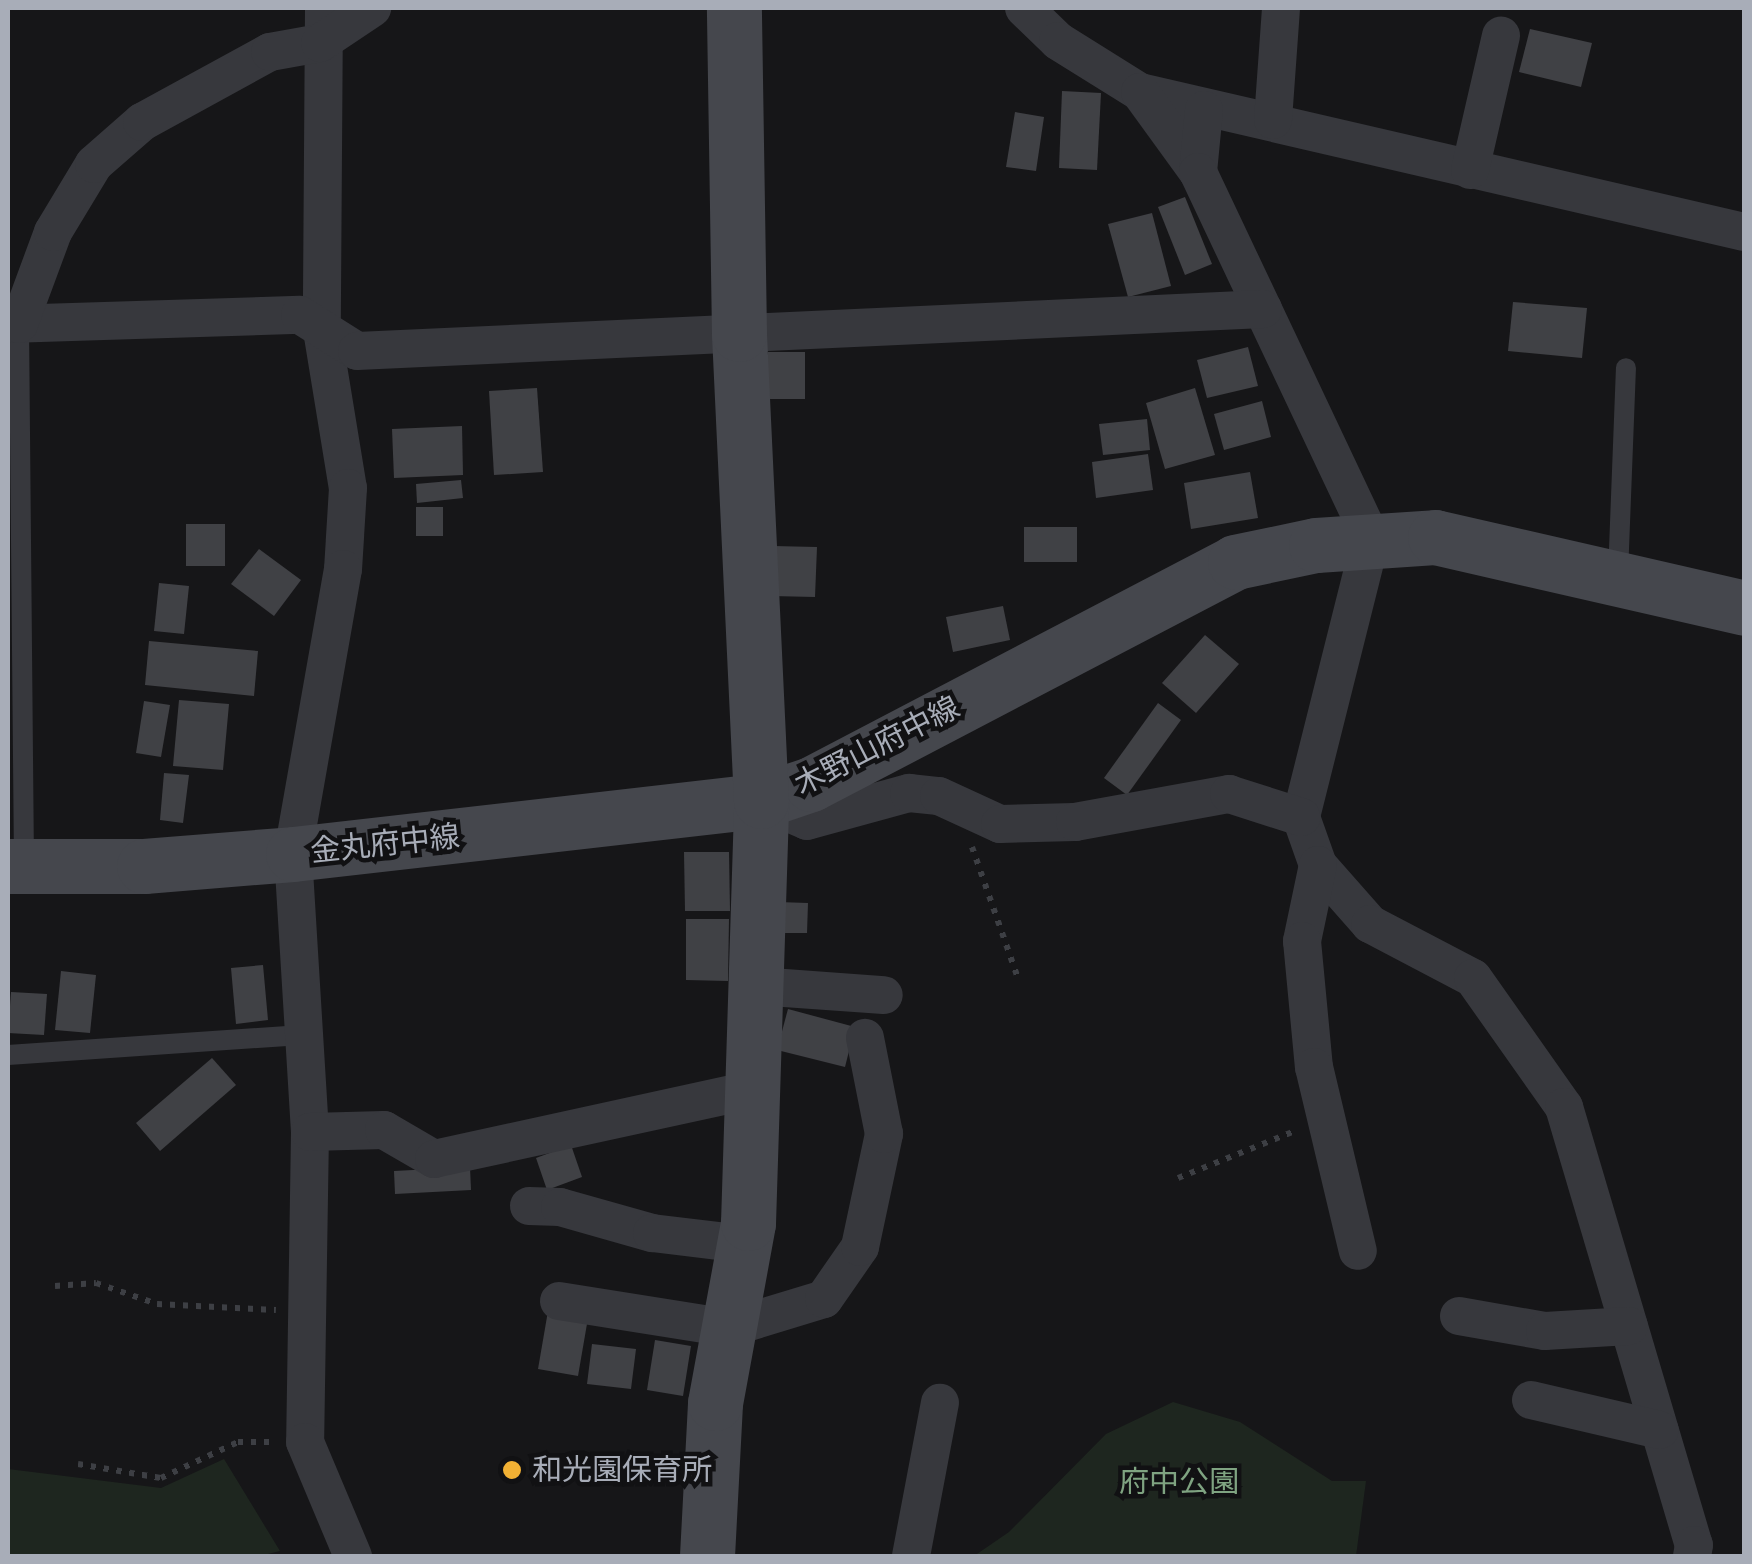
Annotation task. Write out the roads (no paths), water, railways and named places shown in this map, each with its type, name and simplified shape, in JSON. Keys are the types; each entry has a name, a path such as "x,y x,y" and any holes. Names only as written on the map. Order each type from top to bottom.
{"main road":[{"name":"木野山府中線","path":"734,8 739,334 761,801 811,784 1235,562 1371,538 1435,537 1744,608"},
{"name":"金丸府中線","path":"16,866 293,854 761,801"},
{"path":"707,1556 715,1403 744,1244 754,1089 761,801"}],"street":[{"path":"372,8 322,26 142,122 94,164 53,232 14,324 300,315 357,351 1263,309"},
{"path":"1024,8 1058,40 1140,92 1204,110 1274,120 1470,170 1744,232"},
{"path":"1274,120 1281,8"},
{"path":"322,26 322,330 348,488 343,569 293,854 310,1132 305,1442 354,1556"},
{"path":"1470,170 1502,36"},
{"path":"1140,92 1198,172 1371,538 1301,818 1318,865 1370,924 1473,978 1564,1107 1694,1545 1692,1556"},
{"path":"1198,172 1204,110"},
{"path":"761,801 807,821 909,793 972,811 1000,824 1074,822 1229,794 1301,818"},
{"path":"1318,865 1302,942 1314,1068 1358,1251"},
{"path":"757,986 884,994"},
{"path":"559,1301 729,1328 824,1300 860,1247 884,1134 865,1038"},
{"path":"310,1132 384,1130 434,1159 754,1089"},
{"path":"529,1206 560,1207 652,1233 744,1244"},
{"path":"1459,1316 1546,1331 1629,1326"},
{"path":"1530,1400 1660,1430"},
{"path":"911,1556 940,1403"}],"lane":[{"path":"14,324 16,866"},
{"path":"1618,576 1626,368"},
{"path":"8,1055 304,1034"}],"place":[{"name":"和光園保育所","path":"512,1470"}],"park label":[{"name":"府中公園","path":"1179,1482"}]}
